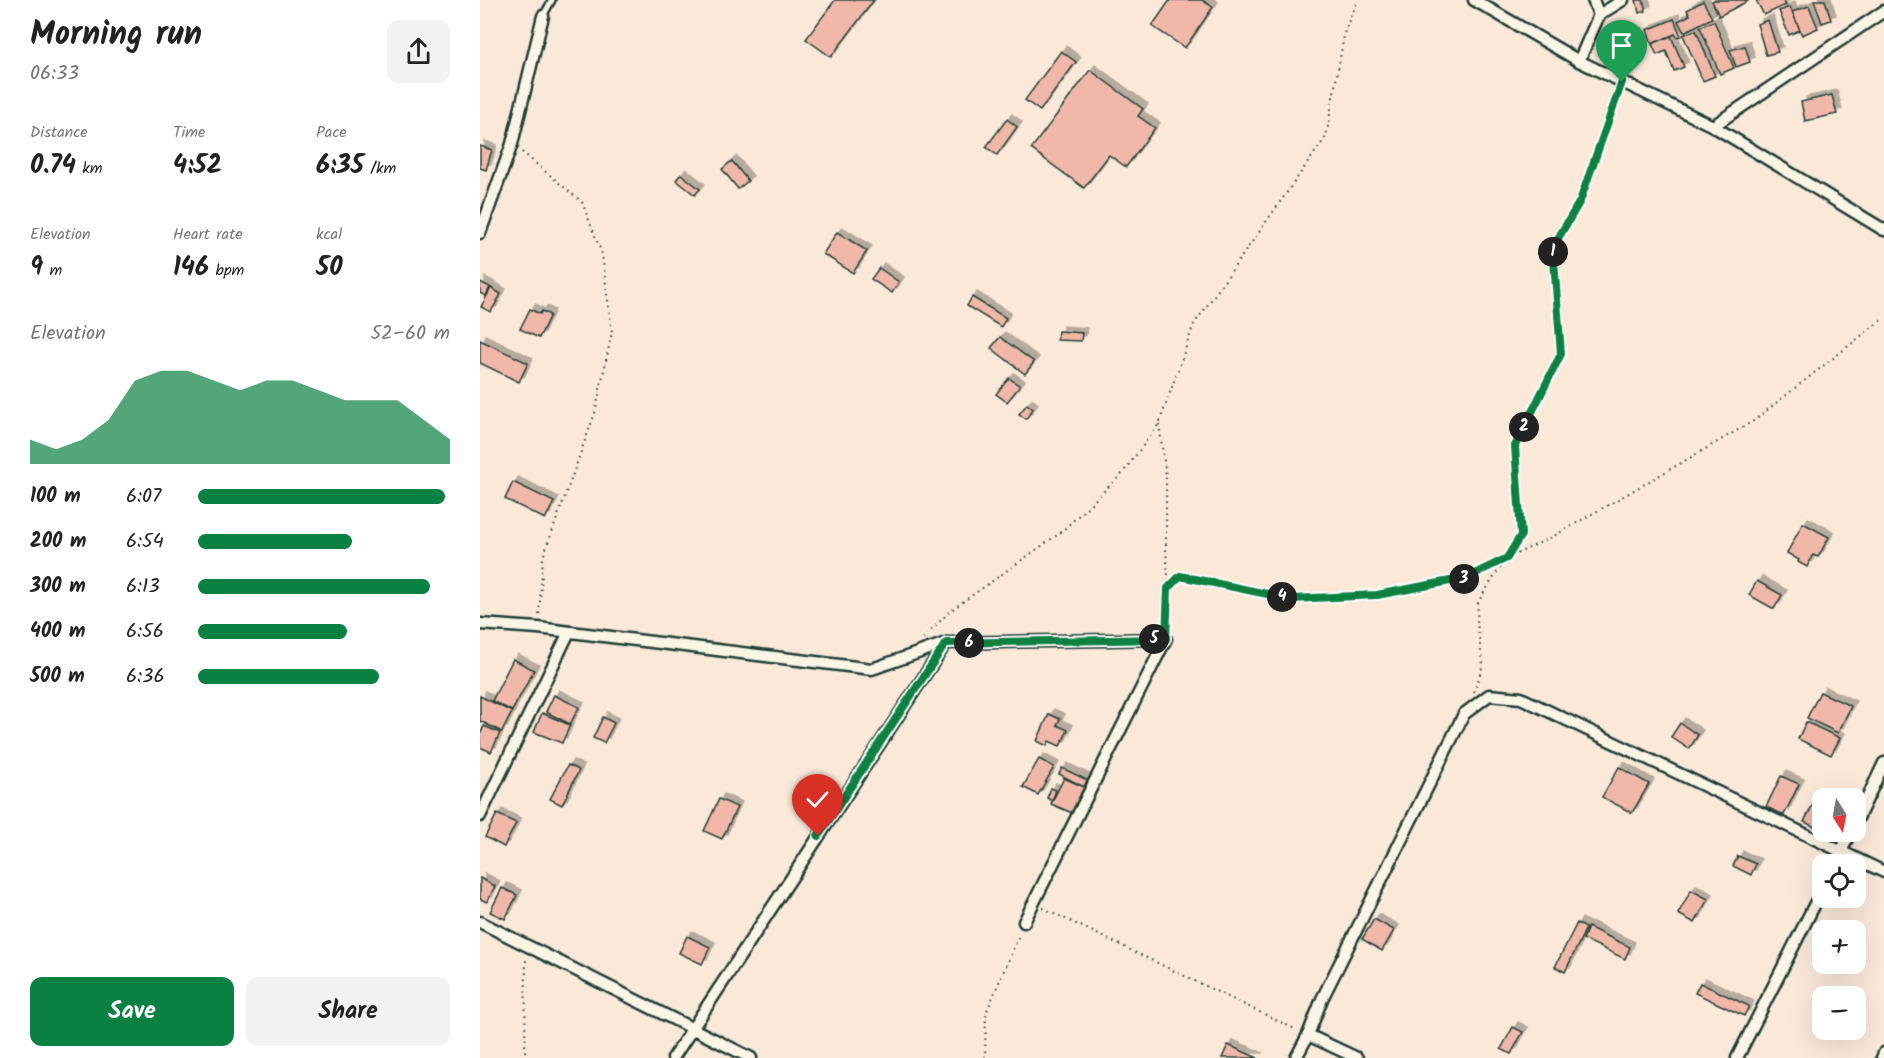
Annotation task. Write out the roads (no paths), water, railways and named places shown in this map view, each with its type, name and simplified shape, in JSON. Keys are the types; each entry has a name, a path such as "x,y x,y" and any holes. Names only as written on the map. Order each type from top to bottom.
{"street":[{"path":"1474,0 1579,61 1713,126 1884,230"},
{"path":"1593,0 1599,15"},
{"path":"1579,61 1599,15 1623,0"},
{"path":"1713,126 1884,12 1879,0"},
{"path":"480,233 512,144 543,16"},
{"path":"480,624 538,628 872,669 946,643 1166,639 1024,922"},
{"path":"480,816 569,632"},
{"path":"673,1058 946,643"},
{"path":"1296,1058 1322,999 1464,714 1489,694 1521,698 1884,872"},
{"path":"1866,801 1884,763"},
{"path":"1840,854 1846,842"},
{"path":"1737,1058 1813,908"},
{"path":"480,922 751,1058"},
{"path":"1308,1035 1357,1058"},
{"path":"1881,1058 1884,1053"}],"lane":[{"path":"543,16 552,0"}]}
